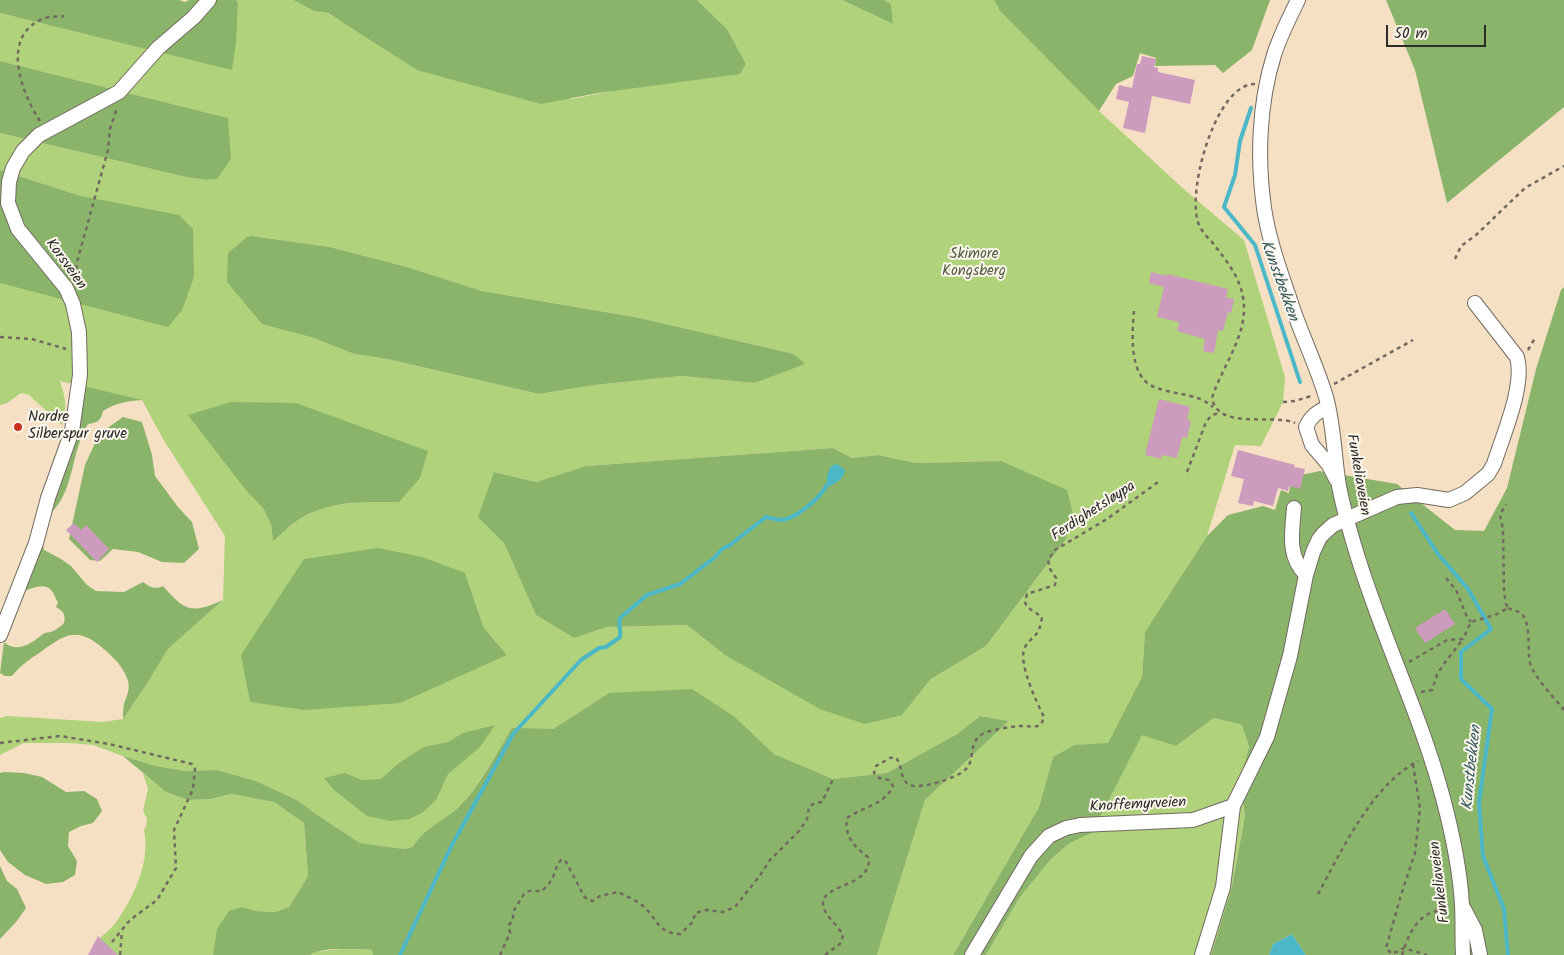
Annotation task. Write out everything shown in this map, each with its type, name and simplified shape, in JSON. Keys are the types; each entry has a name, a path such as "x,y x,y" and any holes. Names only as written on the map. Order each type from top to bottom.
{"street":[{"name":"Korsveien","path":"0,635 36,543 48,498 72,431 80,376 79,332 73,304 66,288 18,229 8,203 9,182 13,168 23,150 39,135 119,92 158,48 194,17 209,0"},
{"name":"Funkeliaveien","path":"1298,0 1274,54 1267,88 1261,131 1260,157 1264,207 1269,232 1293,310 1328,407 1334,435 1339,484 1347,520 1370,597 1430,755 1452,835 1462,904 1463,955"},
{"path":"1202,955 1223,887 1234,806 1267,737 1290,656 1306,576 1313,552 1322,534 1333,525 1397,497 1417,495 1449,500 1465,494 1488,474 1494,464 1518,387 1520,368 1517,357 1475,303"},
{"path":"1328,407 1310,418 1306,427 1312,445 1329,465 1339,484"},
{"path":"1294,508 1292,540 1294,555 1298,567 1306,576"},
{"name":"Knoffemyrveien","path":"972,955 1031,856 1050,836 1066,828 1080,825 1193,820 1234,806"},
{"path":"1462,904 1475,930 1480,955"}],"path":[{"path":"46,131 28,103 20,86 14,59 18,41 26,28 45,18 64,16"},
{"path":"1214,407 1212,398 1240,332 1244,310 1242,287 1231,267 1200,227 1194,207 1198,181 1204,150 1214,122 1230,99 1243,86 1256,84 1267,88"},
{"path":"75,278 77,262 108,150 110,129 120,104"},
{"path":"1455,258 1461,246 1476,235 1525,188 1564,166"},
{"path":"1134,311 1132,332 1134,350 1137,369 1143,380 1152,386 1200,399 1220,412 1232,417 1292,421 1306,427"},
{"path":"0,337 32,338 80,353"},
{"path":"1284,402 1309,397 1413,340"},
{"path":"1187,472 1206,422 1211,416 1220,412"},
{"name":"Ferdighetsløypa","path":"825,955 841,943 843,935 826,913 823,902 825,896 832,890 840,889 867,872 869,865 869,858 852,844 845,828 847,818 854,812 879,802 889,794 893,786 889,780 879,778 874,773 876,766 895,757 900,762 901,773 910,786 926,785 955,777 966,769 976,740 984,733 1023,726 1034,728 1040,725 1044,716 1037,704 1026,675 1023,653 1025,646 1040,630 1042,617 1027,607 1025,602 1027,594 1055,585 1056,578 1050,569 1048,560 1055,550 1107,519 1161,480"},
{"path":"1506,504 1500,515 1503,530 1504,592 1506,604 1508,608 1519,612 1526,619 1530,664 1535,674 1564,710"},
{"path":"1446,578 1456,590 1471,622"},
{"path":"1408,695 1432,690 1437,675 1463,639 1471,622 1495,615 1508,608"},
{"path":"1396,665 1413,661 1447,640 1463,639"},
{"path":"0,743 60,736 109,744 192,764 195,769 193,789 174,830 176,868 156,900 130,920 112,942"},
{"path":"1318,894 1357,822 1395,777 1430,755"},
{"path":"1413,764 1420,808 1415,853 1386,948 1392,954 1404,948 1427,955"},
{"path":"500,955 510,933 509,925 513,920 513,912 524,894 529,891 542,891 553,877 556,866 561,860 565,860 569,864 584,896 588,900 593,901 600,896 618,892 643,906 656,922 669,933 680,934 693,922 695,913 706,910 724,912 735,907 770,860 799,831 806,819 809,807 815,802 822,802 834,779"},
{"path":"1402,955 1408,936 1415,926 1429,913 1462,904"},
{"path":"120,955 122,929"}],"green space":[{"path":"0,0 179,0 185,2 189,0 236,0 238,2 236,42 232,70 0,13"},
{"name":"Skimore Kongsberg","path":"236,0 293,0 314,11 327,13 346,24 572,99 746,64 727,29 697,0 842,0 893,24 891,4 884,0 994,0 1000,11 1099,111 1186,191 1244,240 1285,377 1283,402 1261,446 1235,445 1207,536 1145,632 1142,677 1108,744 1074,745 1053,757 1039,807 953,955 877,955 925,800 1009,721 980,716 957,734 887,773 833,779 774,754 735,717 609,693 553,729 512,729 483,776 463,803 424,834 414,847 404,849 360,843 297,800 256,781 217,770 186,771 156,766 93,745 70,743 24,743 0,755 0,718 7,716 103,722 123,719 168,649 223,600 225,536 163,439 142,400 60,381 65,403 62,425 29,395 21,393 7,403 0,405 0,283 7,285 81,196 0,170 0,133 186,177 207,180 217,179 228,118 0,61 0,13 232,69 238,2","holes":["252,236 330,247 407,267 482,291 640,318 794,354 804,364 755,383 681,376 595,385 539,394 387,359 354,354 311,337","833,448 852,458 878,455 916,463 1001,461 1066,539 986,646 931,679 902,715 725,655 687,625 607,627 574,638 536,615 504,543 494,472 536,482 586,466","420,478 360,502 323,507 300,519 273,540 271,524 263,508","304,559 465,573 484,628 507,655"]},
{"path":"293,0 697,0 727,29 746,64 740,74 598,93 541,104 417,70 328,13 314,11"},
{"path":"842,0 884,0 891,4 893,24"},
{"path":"994,0 1270,0 1252,50 1223,73 1215,65 1155,66 1156,58 1140,53 1133,76 1116,84 1099,111 1000,11"},
{"path":"1386,0 1564,0 1564,107 1447,203 1415,70"},
{"path":"0,61 228,118 231,159 217,179 207,180 186,177 0,133"},
{"path":"0,170 81,196 179,215 193,229 194,277 182,310 168,327 0,283"},
{"path":"252,236 330,247 407,267 482,291 640,318 794,354 805,364 755,383 681,376 595,385 539,394 387,359 354,354 311,337 262,324 227,282 228,253 247,237"},
{"path":"1564,287 1564,955 1306,955 1292,934 1273,944 1269,955 1211,955 1232,886 1245,816 1240,780 1249,747 1242,725 1214,718 1176,746 1142,735 1092,833 1070,843 1051,859 1020,897 986,955 953,955 1039,807 1053,757 1074,745 1108,743 1142,677 1145,632 1207,536 1228,515 1263,506 1275,510 1281,490 1289,493 1291,480 1296,476 1320,471 1397,484 1455,530 1484,531 1507,488 1536,369 1561,290"},
{"path":"83,386 143,400 112,406 103,411 101,417 94,423 88,424 78,446 65,492 52,512 69,450"},
{"path":"231,402 296,403 428,451 420,478 399,502 348,503 323,508 296,521 273,541 271,524 263,508 245,489 188,415"},
{"path":"123,417 142,422 152,455 155,476 178,507 192,522 199,549 184,563 162,562 138,552 113,549 100,561 90,560 69,539 85,465 99,434"},
{"path":"833,448 852,458 878,455 916,463 1001,461 1067,490 1072,510 1066,539 986,646 931,679 902,715 865,724 820,709 725,655 687,625 607,627 574,638 536,615 504,543 478,517 494,472 536,482 586,466"},
{"path":"42,542 44,550 71,566 87,585 96,591 124,592 143,582 158,588 163,586 184,606 190,608 196,609 223,600 168,649 123,719 124,704 129,688 121,666 97,643 81,635 67,636 59,640 30,660 12,676 5,676 0,673 4,642 14,647 24,646 44,633 55,630 65,620 62,611 56,607 58,602 49,588 39,586 24,591"},
{"path":"378,548 422,557 465,573 484,628 507,655 400,703 305,710 250,702 241,655 304,559"},
{"path":"692,689 735,717 774,754 833,779 887,773 957,734 980,716 1009,721 925,800 877,955 373,955 372,950 340,949 323,950 310,955 213,955 217,929 229,911 242,907 255,911 275,912 289,907 308,876 304,823 274,802 231,794 211,799 188,800 166,792 123,756 156,766 186,771 217,770 256,781 297,800 360,843 404,849 413,847 422,835 460,806 481,779 512,728 553,729 609,693"},
{"path":"1214,718 1242,725 1249,747 1240,780 1245,816 1232,886 1211,955 986,955 1020,897 1051,859 1070,843 1092,833 1142,734 1176,746"},
{"path":"495,725 480,747 448,774 436,800 422,813 409,819 390,821 367,816 334,790 324,778 345,773 362,780 381,779 399,763 424,747 448,742 463,733"},
{"path":"0,773 24,773 42,777 66,792 84,791 97,799 102,811 93,823 69,832 68,846 77,861 75,875 63,882 46,884 25,875 8,862 0,850"},
{"path":"143,773 166,792 188,800 211,799 231,794 274,802 304,823 308,876 289,907 275,912 255,911 242,907 215,944 213,955 90,955 99,940 114,925 128,904 143,867 146,842 144,830 147,819 143,811 148,789"},
{"path":"0,866 7,881 17,889 26,908 0,939"},
{"path":"342,949 372,950 373,955 310,955 315,952"}],"water":[{"path":"837,464 845,470 843,476 830,486 827,485 827,476 831,466"},
{"path":"1292,934 1306,955 1269,955 1273,944"}],"building":[{"path":"1142,56 1156,59 1154,67 1158,68 1158,72 1195,80 1190,104 1152,96 1145,133 1123,128 1129,102 1116,99 1119,85 1132,88 1137,64 1140,64"},
{"path":"1151,272 1228,289 1226,297 1234,299 1231,313 1228,312 1223,331 1218,330 1214,353 1203,351 1205,339 1177,331 1179,322 1157,317 1164,287 1149,283"},
{"path":"1159,399 1190,407 1187,420 1191,421 1187,438 1182,437 1177,458 1162,455 1161,459 1145,455"},
{"path":"1238,450 1305,469 1300,489 1289,486 1288,491 1278,488 1273,506 1254,501 1253,506 1238,503 1244,479 1231,476"},
{"path":"74,523 81,530 86,525 109,549 97,562 66,530"},
{"path":"1445,609 1455,624 1425,643 1415,628"},
{"path":"98,936 105,943 118,955 88,955"}],"waterway":[{"name":"Kunstbekken","path":"1251,108 1240,141 1235,175 1224,207 1255,245 1300,382"},
{"path":"400,955 452,845 513,734 581,660 599,648 606,647 620,637 620,618 647,595 680,584 714,558 722,549 766,517 782,520 794,516 814,501 827,485"},
{"name":"Kunstbekken","path":"1411,513 1438,554 1468,589 1491,629 1461,652 1461,679 1492,709 1479,803 1483,856 1504,909 1508,955"}],"place":[{"name":"Nordre Silberspur gruve","path":"18,427"}]}
